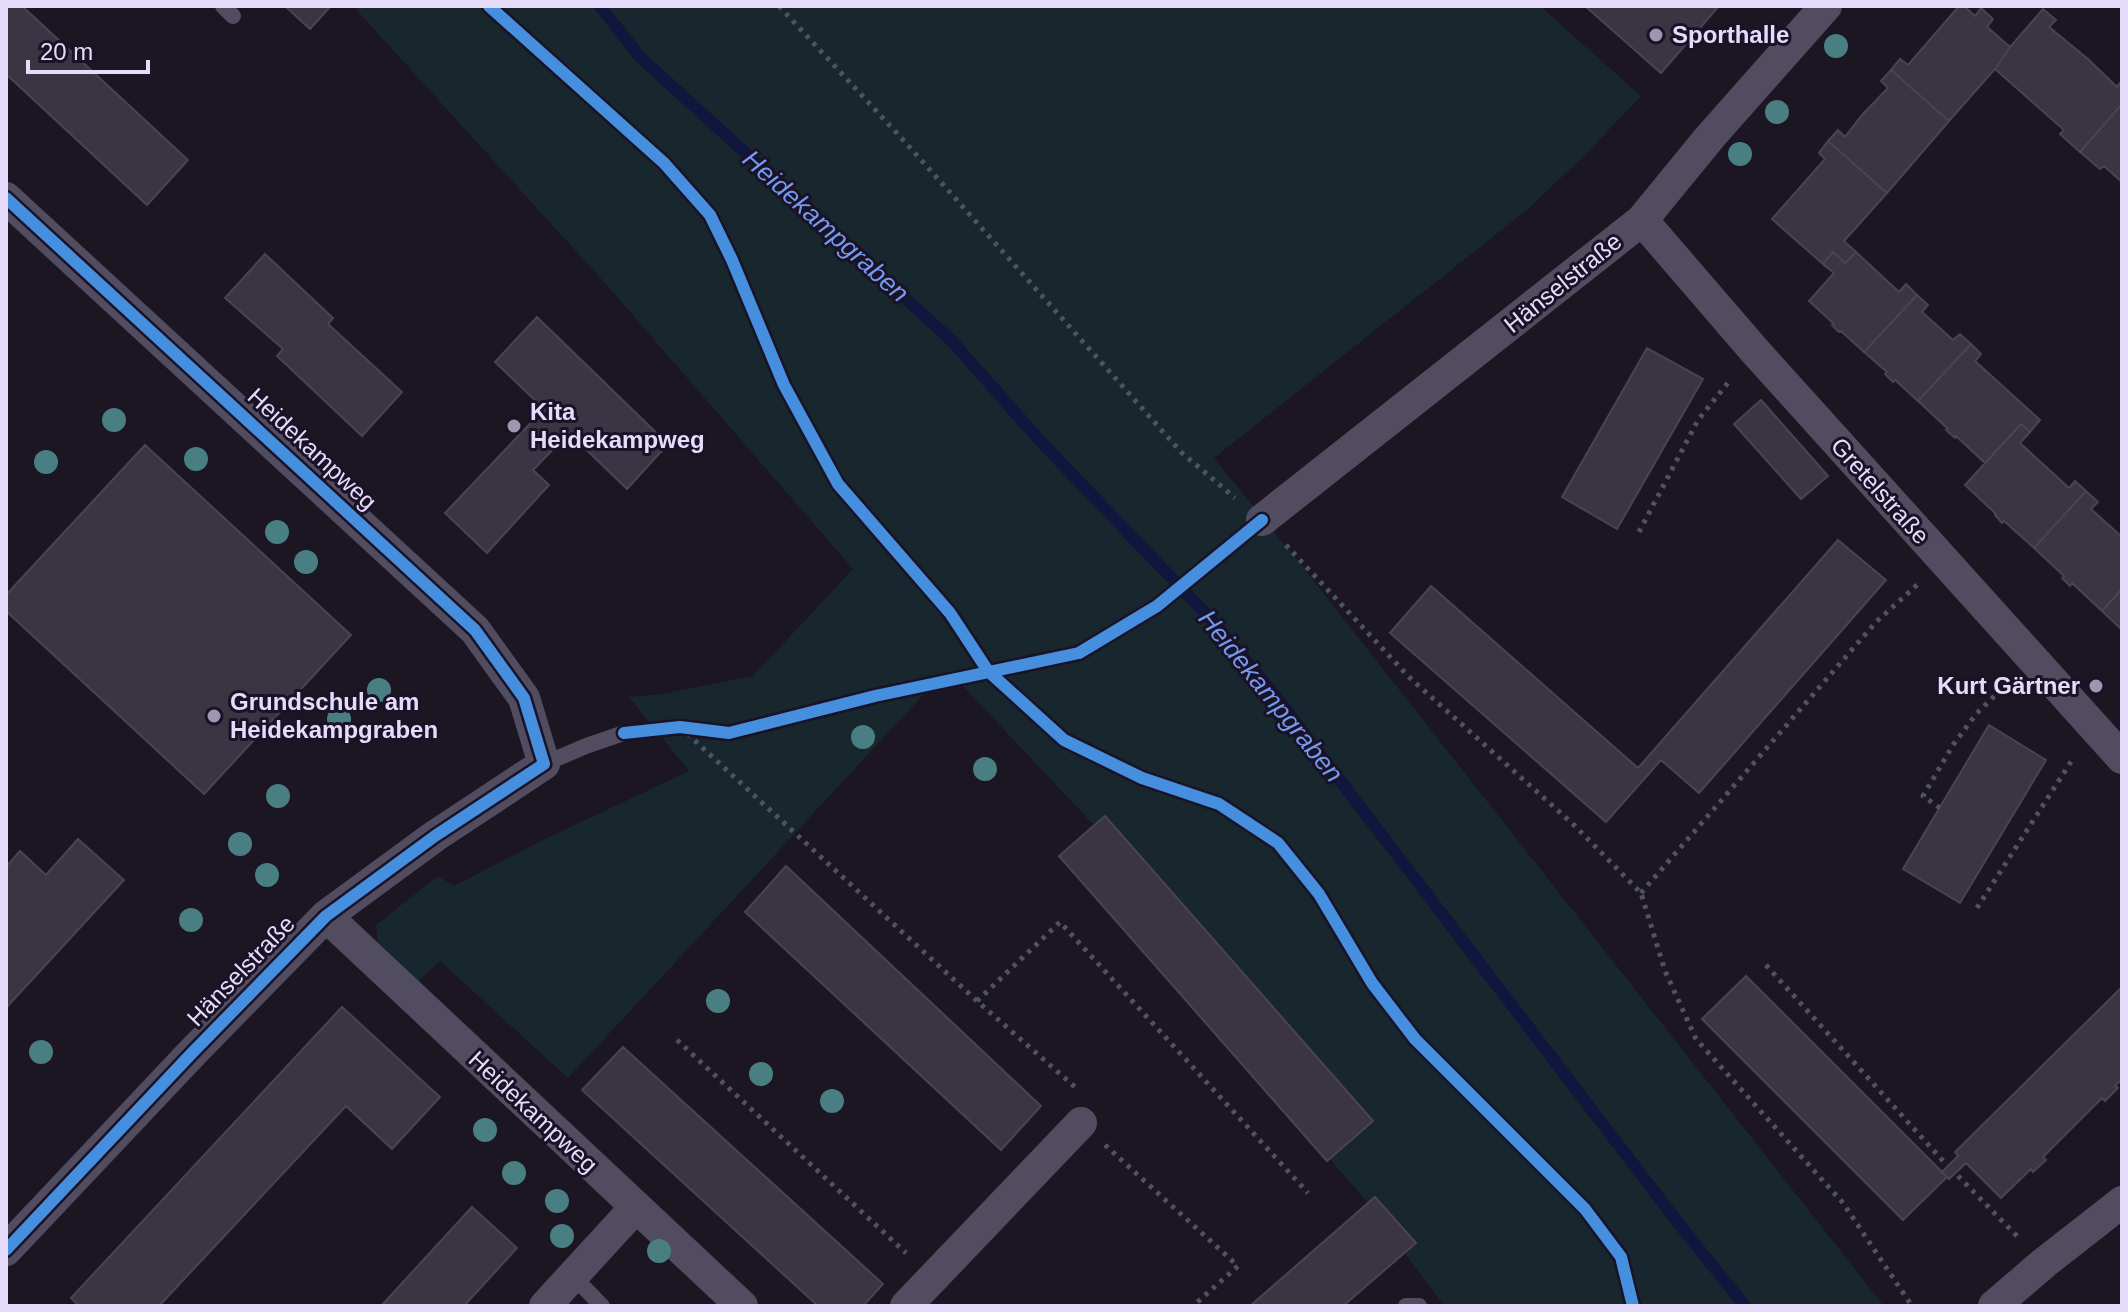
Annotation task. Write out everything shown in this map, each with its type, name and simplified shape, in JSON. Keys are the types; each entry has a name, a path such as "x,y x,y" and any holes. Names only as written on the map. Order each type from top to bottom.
{"street":[{"name":"Hänselstraße","path":"1262,520 1642,220 1710,137 1826,6"},
{"name":"Heidekampweg","path":"6,198 475,630 524,698 544,764"},
{"name":"Gretelstraße","path":"1642,220 1754,350 2122,758"},
{"name":"Hänselstraße","path":"6,1250 326,916 435,836 544,764"},
{"name":"Heidekampweg","path":"326,916 742,1306"},
{"path":"906,1306 1082,1108"},
{"path":"1994,1306 2122,1202"},
{"path":"545,1306 635,1208"}],"lane":[{"name":"Hänselstraße","path":"544,764 624,733"},
{"path":"573,1276 602,1306"},
{"path":"1406,1306 1419,1306"}],"path":[{"path":"489,6 664,163 710,215 784,385 838,484 950,613 988,671 1064,740 1142,778 1219,804 1278,843 1319,894 1372,983 1415,1039 1585,1209 1621,1257 1633,1306"},
{"path":"779,6 906,143 1181,452 1262,520 1409,677 1574,825 1641,893 1665,971 1696,1039 1843,1203 1912,1306"},
{"path":"1639,532 1698,420 1754,350"},
{"path":"1641,893 1876,622 1944,562"},
{"path":"1940,808 1923,796 1953,745 1977,713 2015,677"},
{"path":"1977,908 2092,725"},
{"path":"680,727 977,1001 1238,1266 1193,1306"},
{"path":"977,1001 1060,922 1308,1193"},
{"path":"1766,965 1944,1162"},
{"path":"677,1040 933,1278"},
{"path":"1958,1176 2044,1263"}],"shaded area":[{"path":"353,6 1540,6 1641,96 1528,209 1214,458 1884,1306 1444,1306 1404,1252 1416,1242 1376,1197 1368,1203 1330,1159 1372,1121 962,685 925,693 568,1078 440,961 419,981 378,942 376,925 438,876 454,886 689,771 629,697 753,676 853,569 604,282"}],"building":[{"path":"6,6 22,6 188,160 147,205 6,74"},
{"path":"285,6 331,6 310,29"},
{"name":"Sporthalle","path":"1585,6 1719,6 1661,73"},
{"path":"1959,6 1964,6 1975,16 1981,8 1993,19 1987,27 2010,47 1995,69 1949,121 1891,70 1900,59 1908,65"},
{"path":"2043,9 2056,20 2049,27 2117,87 2122,81 2122,104 2080,152 2060,134 2064,130 1995,69"},
{"path":"1891,70 1949,121 1887,193 1828,141 1838,130 1845,137 1888,88 1881,81"},
{"path":"2122,104 2122,182 2104,166 2100,169 2080,152"},
{"path":"1828,141 1887,193 1844,241 1856,252 1845,263 1833,252 1823,264 1772,219 1825,159 1819,153"},
{"path":"1833,252 1845,263 1856,252 1899,292 1906,284 1917,295 1864,352 1809,301 1834,273 1823,264"},
{"path":"265,254 333,318 328,324 402,392 362,436 277,356 283,349 225,298"},
{"path":"1917,295 1928,305 1922,312 1953,340 1960,334 1971,344 1918,401 1895,380 1893,382 1885,374 1887,372 1864,352"},
{"path":"537,317 668,444 627,489 569,433 533,470 549,485 487,553 445,513 544,409 495,362"},
{"path":"1971,344 1981,354 1975,361 2040,420 2030,432 2021,424 1985,463 1918,401"},
{"path":"1647,348 1703,379 1617,529 1562,497"},
{"path":"1761,400 1828,476 1801,499 1734,424"},
{"path":"2021,424 2030,432 2020,443 2069,488 2075,481 2086,491 2034,548 2004,521 2002,523 1965,485"},
{"path":"145,445 351,635 204,794 6,611 6,595"},
{"path":"2086,491 2098,502 2091,509 2122,537 2122,589 2102,611 2072,583 2070,586 2062,578 2064,576 2034,548"},
{"path":"1838,540 1886,580 1699,793 1661,760 1606,822 1390,633 1431,586 1638,768"},
{"path":"2122,589 2122,630 2102,611"},
{"path":"1989,725 2046,760 1960,903 1903,869"},
{"path":"1105,816 1373,1121 1327,1161 1059,856"},
{"path":"78,839 124,880 6,1008 6,867 20,851 46,875"},
{"path":"786,866 1041,1106 1001,1150 745,912"},
{"path":"1746,976 1947,1177 1903,1220 1702,1019"},
{"path":"2122,987 2122,1079 2115,1086 2118,1088 2105,1101 2102,1098 2043,1157 2046,1160 2033,1172 2031,1169 2001,1198 1966,1163 1949,1179 1942,1172 1958,1156 1955,1152"},
{"path":"342,1007 440,1097 392,1149 346,1106 159,1306 79,1306 71,1298"},
{"path":"623,1047 883,1284 863,1306 818,1306 582,1090"},
{"path":"1375,1197 1416,1243 1343,1306 1250,1306"},
{"path":"472,1207 517,1248 464,1306 381,1306"}],"waterway":[{"name":"Heidekampgraben","path":"600,6 639,56 951,340 1042,443 1208,616 1274,694 1745,1306"}],"cycle path":[{"path":"489,6 664,163 710,215 784,385 838,484 950,613 988,671 1064,740 1142,778 1219,804 1278,843 1319,894 1372,983 1415,1039 1585,1209 1621,1257 1633,1306"},
{"path":"6,198 475,630 524,698 544,764 435,836 326,916 6,1250"},
{"path":"624,733 680,727 729,733 875,696 1079,653 1157,606 1262,520"}],"place":[{"name":"Sporthalle","path":"1656,35"},
{"name":"Kita Heidekampweg","path":"514,426"},
{"name":"Kurt Gärtner","path":"2096,686"},
{"name":"Grundschule am Heidekampgraben","path":"214,716"}]}
